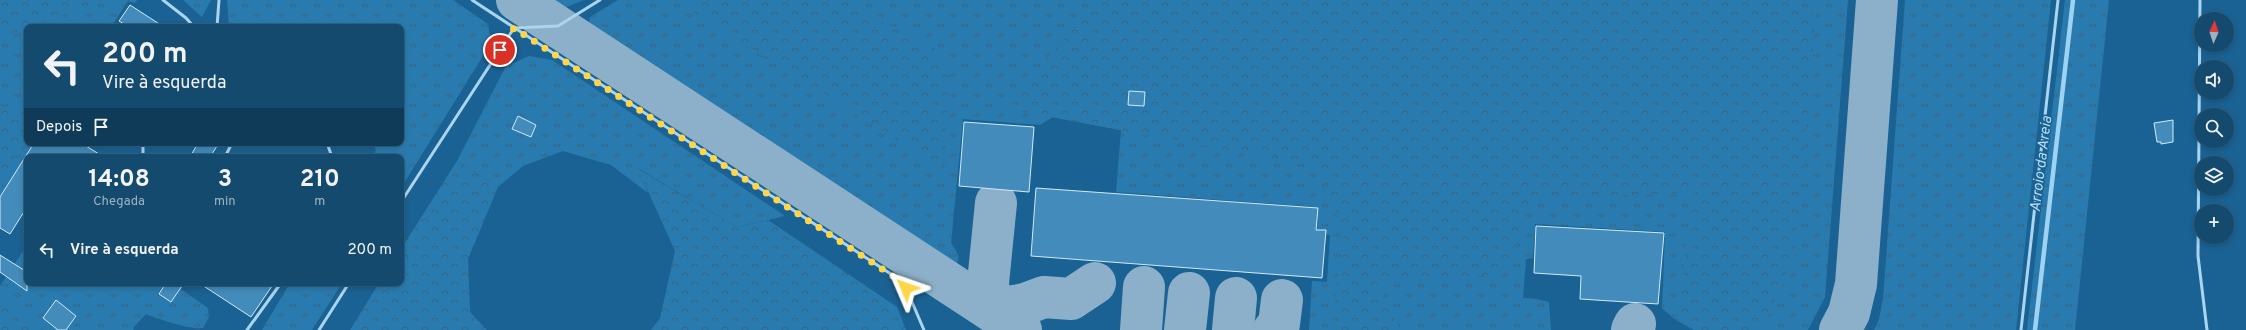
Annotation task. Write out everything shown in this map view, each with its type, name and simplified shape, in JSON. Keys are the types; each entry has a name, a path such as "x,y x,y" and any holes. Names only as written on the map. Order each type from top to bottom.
{"lane":[{"path":"163,0 191,24"},
{"path":"217,24 219,0"},
{"path":"472,0 896,278 906,288 920,324 924,330"},
{"path":"514,28 558,26 600,0"},
{"path":"2021,330 2058,0"},
{"path":"2200,0 2198,256 2207,330"},
{"path":"404,197 514,28"},
{"path":"247,330 279,286"},
{"path":"320,330 347,286"}],"green space":[{"path":"0,0 137,0 135,3 128,1 113,24 24,24 24,146 33,146 28,154 24,154 24,160 0,196"},
{"path":"0,0 102,0 38,24 24,24 24,29 0,38"},
{"path":"183,0 211,0 202,17"},
{"path":"227,0 453,0 488,24 491,43 404,183 404,154 374,154 376,150 374,146 404,146 404,24 229,24"},
{"path":"546,0 584,0 564,8"},
{"path":"618,0 1848,0 1825,297 1808,330 1695,330 1673,318 1662,308 1665,232 1535,224 1533,258 1526,259 1523,298 1549,302 1551,330 1309,330 1312,281 1327,282 1330,235 1317,233 1318,215 1316,207 1116,192 1121,130 1053,117 1040,125 963,119 951,243 958,256 958,259 952,270 601,39 588,28 590,17"},
{"path":"696,0 845,0 844,2 936,49 949,77 945,170 693,12"},
{"path":"1098,0 1781,0 1816,15 1795,257 1761,330 1694,330 1676,320 1695,192 1529,200 1503,274 1377,283 1400,330 1343,330 1331,326 1344,232 1319,167 1003,108"},
{"path":"1905,0 2051,0 2016,330 1874,330 1879,319 1883,299"},
{"path":"2065,0 2109,0 2075,330 2027,330"},
{"path":"529,56 552,60 785,216 737,227 639,169 648,193 611,165 563,151 523,166 498,187 457,161 506,66"},
{"path":"8,106 24,112 25,146 0,188 0,112"},
{"path":"457,161 498,187 468,259 470,312 487,330 350,330 377,286 404,286 404,244"},
{"path":"638,169 737,227 768,220 897,307 906,330 651,330 660,318 675,251"},
{"path":"24,250 24,286 176,286 208,308 209,317 203,328 183,326 146,314 133,328 134,330 0,330 0,286"},
{"path":"288,286 340,286 312,330 262,330"},
{"path":"0,295 44,330 0,330"}],"building":[{"path":"130,5 159,24 124,24 119,21"},
{"path":"1129,91 1145,92 1144,106 1128,105"},
{"path":"518,116 536,125 531,137 512,129"},
{"path":"2173,120 2173,142 2161,144 2161,142 2157,142 2154,123"},
{"path":"964,122 1034,127 1029,192 959,186"},
{"path":"32,146 86,146 99,154 27,154"},
{"path":"196,146 217,146 212,154 192,154"},
{"path":"24,159 24,212 10,234 0,228 0,197"},
{"path":"1036,188 1318,208 1316,230 1326,230 1322,278 1031,256"},
{"path":"1536,226 1664,233 1658,304 1580,299 1581,276 1534,273"},
{"path":"0,255 24,270 24,286 27,286 27,291 0,272"},
{"path":"164,286 182,286 171,302 159,294"},
{"path":"204,286 272,286 251,317"},
{"path":"56,300 76,316 66,330 58,330 43,318"}],"waterway":[{"name":"Arroio da Areia","path":"2035,330 2073,0"}],"taxiway":[{"path":"517,0 1021,330"},
{"path":"1840,330 1849,313 1856,284 1877,0"},
{"path":"996,203 988,283 991,310 1025,304 1044,297 1071,299 1095,283"},
{"path":"1141,330 1144,287"},
{"path":"1185,330 1189,293"},
{"path":"1233,330 1236,298"},
{"path":"1274,330 1279,324 1282,300"},
{"path":"1632,330 1635,324"}],"route":[{"path":"500,50 514,28 896,278 906,288"}]}
